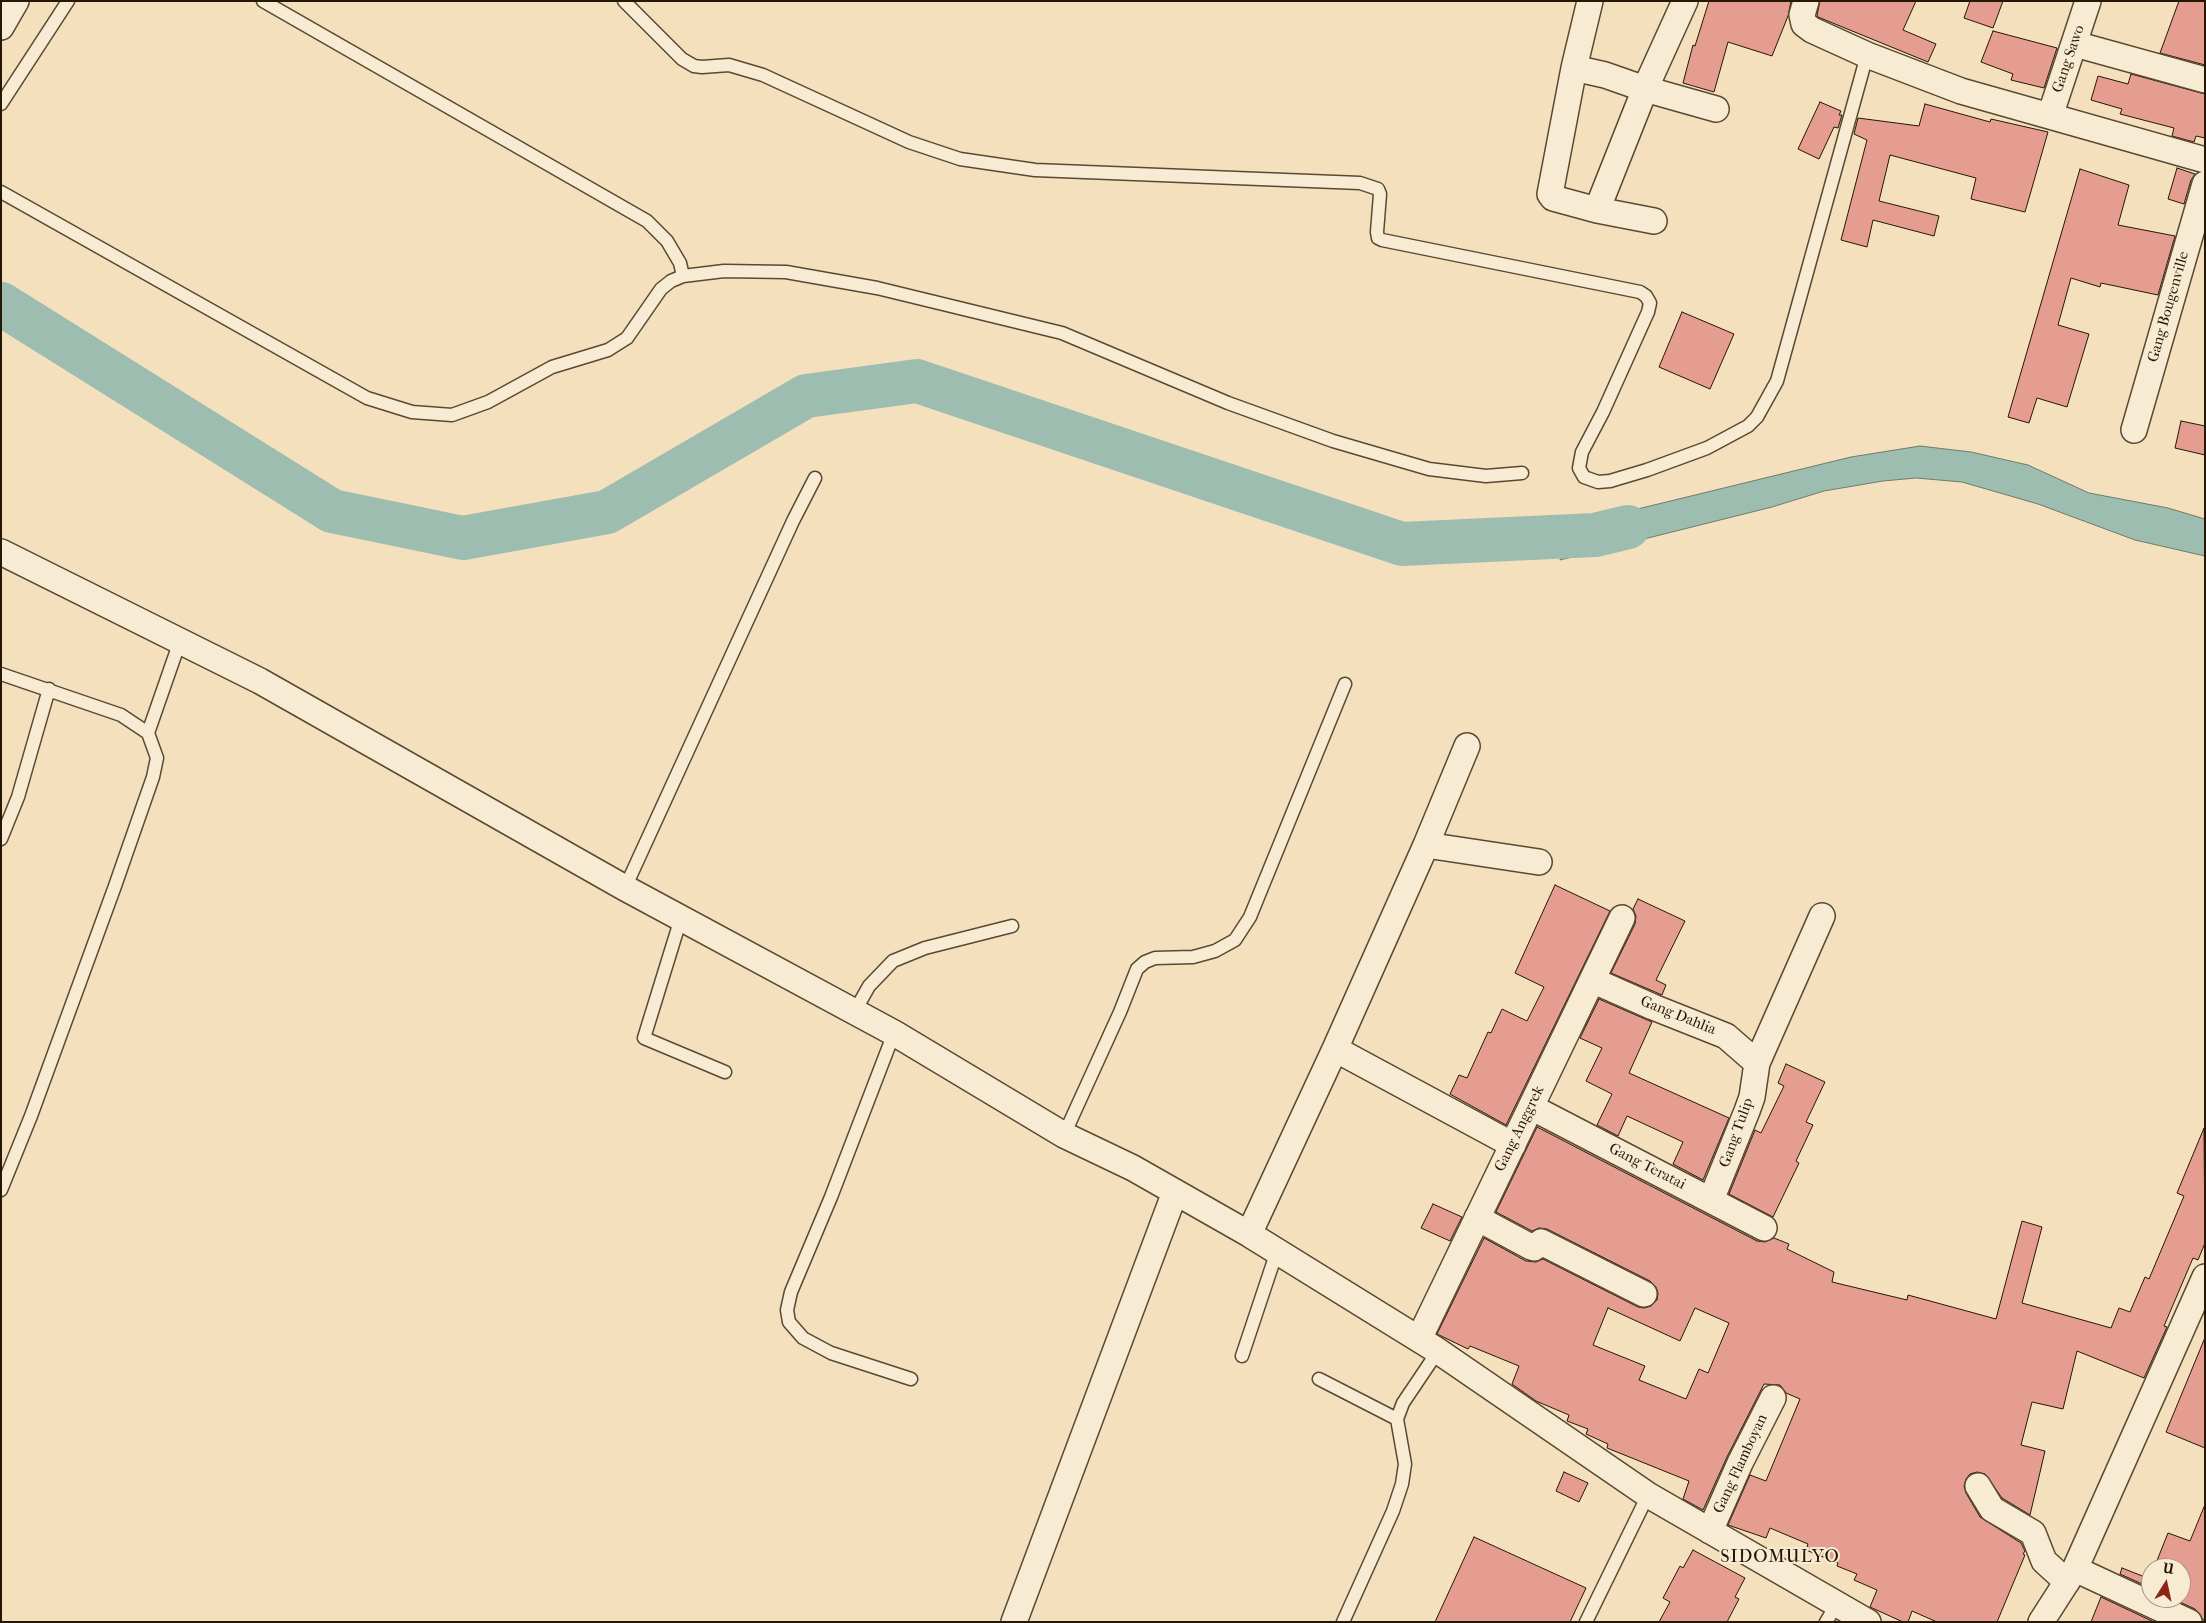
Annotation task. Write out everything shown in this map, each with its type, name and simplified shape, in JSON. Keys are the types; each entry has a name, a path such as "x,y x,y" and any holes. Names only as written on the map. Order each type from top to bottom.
{"street":[{"path":"1,27 16,1"},
{"path":"1590,1 1574,68 1550,194 1553,198 1597,210 1654,221"},
{"path":"1597,210 1644,89 1686,1"},
{"path":"1806,1 1802,15 1804,24 1812,30 1867,56 1961,91 2205,160"},
{"name":"Gang Sawo","path":"2050,116 2088,1"},
{"path":"2075,44 2205,80"},
{"path":"1574,68 1716,109"},
{"name":"Gang Bougenville","path":"2134,430 2205,184"},
{"path":"1,552 260,681 626,888 894,1033 1064,1135 1132,1168 1249,1234 1428,1345 1648,1495 1710,1531 1832,1613 1868,1622"},
{"path":"1249,1234 1335,1050 1426,845 1467,746"},
{"path":"1426,845 1539,862"},
{"name":"Gang Tulip","path":"1711,1200 1752,1097 1756,1063 1822,916"},
{"name":"Gang Anggrek","path":"1428,1345 1477,1218 1622,918"},
{"name":"Gang Dahlia","path":"1592,980 1726,1036 1756,1063"},
{"path":"1335,1050 1513,1145"},
{"name":"Gang Teratai","path":"1531,1107 1764,1228"},
{"path":"1014,1622 1175,1192"},
{"path":"1477,1218 1531,1248 1534,1248 1541,1242 1644,1294"},
{"path":"2041,1622 2071,1575 2205,1276"},
{"name":"Gang Flamboyan","path":"1710,1531 1740,1463 1772,1398"},
{"path":"1978,1486 1992,1509 2033,1533 2044,1561 2071,1575 2189,1622"}],"lane":[{"path":"1,104 68,1"},
{"path":"263,1 647,221 667,241 680,263 683,276"},
{"path":"624,1 682,59 694,66 702,68 729,65 763,76 909,142 960,159 1035,170 1360,183 1378,189 1380,194 1377,232 1378,238 1382,240 1640,292 1646,296 1650,303 1648,312 1603,412 1582,452 1578,468 1584,477 1598,482 1610,481 1647,470 1708,448 1748,426 1757,417 1777,381 1867,56"},
{"path":"1,192 367,398 412,412 452,415 488,402 552,367 608,350 627,338 661,289 671,281 683,276 724,271 786,272 877,288 1062,333 1228,403 1333,441 1420,466 1486,476 1522,473"},
{"path":"626,888 792,521 816,478"},
{"path":"148,733 180,641"},
{"path":"1,674 50,689 121,715 148,733 157,758 153,777 31,1116 1,1190"},
{"path":"1064,1135 1137,969 1144,962 1155,958 1193,957 1215,951 1235,940 1250,918 1345,684"},
{"path":"1,839 18,797 50,689"},
{"path":"681,918 644,1038 725,1072"},
{"path":"855,1011 869,986 893,961 924,948 1012,926"},
{"path":"894,1033 831,1197 791,1292 787,1310 788,1322 803,1338 831,1353 911,1379"},
{"path":"1242,1356 1277,1251"},
{"path":"1343,1622 1393,1511 1402,1484 1405,1464 1398,1419 1428,1345"},
{"path":"1318,1379 1398,1419"},
{"path":"1586,1622 1648,1495"}],"shaded area":[{"path":"1920,446 1971,452 2028,465 2089,493 2168,508 2205,519 2205,556 2135,540 2038,504 1962,482 1916,478 1883,481 1824,491 1772,507 1560,560 1569,530 1613,515 1851,457"}],"building":[{"path":"1709,1 1791,1 1788,16 1772,56 1728,42 1714,92 1683,83 1693,45 1695,46"},
{"path":"1820,1 1916,1 1903,30 1936,44 1928,62 1818,17"},
{"path":"1970,1 2003,1 1993,28 1964,18"},
{"path":"2179,1 2205,1 2205,65 2160,53"},
{"path":"1993,31 2057,48 2044,88 2011,80 2013,74 1981,62"},
{"path":"2131,74 2205,94 2205,138 2196,136 2194,142 2172,136 2174,128 2120,114 2122,109 2091,100 2098,76 2128,84"},
{"path":"1820,102 1841,111 1839,115 1842,115 1838,128 1834,127 1819,159 1798,149"},
{"path":"1925,104 1990,122 1991,119 2048,132 2025,212 1971,199 1976,178 1890,155 1879,201 1939,216 1934,236 1873,220 1867,247 1841,240 1867,140 1854,134 1858,118 1919,126"},
{"path":"2177,168 2195,174 2191,180 2184,204 2168,199"},
{"path":"2080,169 2129,185 2118,225 2175,236 2158,295 2101,283 2100,287 2071,278 2058,325 2089,334 2067,407 2037,398 2029,423 2008,417"},
{"path":"1682,312 1734,334 1710,389 1659,367"},
{"path":"2181,421 2205,426 2205,455 2175,448"},
{"path":"1555,885 1610,911 1506,1125 1450,1094 1459,1075 1467,1078 1488,1032 1491,1033 1502,1009 1527,1021 1544,987 1515,973"},
{"path":"1638,899 1685,921 1656,980 1666,985 1662,995 1611,973 1635,924 1636,916 1633,909"},
{"path":"1599,999 1652,1022 1629,1073 1729,1118 1703,1180 1673,1164 1683,1142 1627,1116 1618,1136 1597,1125 1612,1094 1586,1081 1602,1048 1580,1038"},
{"path":"1786,1064 1825,1082 1806,1122 1813,1125 1796,1161 1799,1163 1773,1217 1729,1194 1755,1130 1761,1133 1784,1086 1778,1083"},
{"path":"1537,1127 1757,1241 1765,1242 1774,1238 1789,1244 1787,1249 1834,1272 1832,1282 1907,1300 1908,1295 1996,1319 2022,1221 2042,1227 2022,1303 2111,1328 2119,1308 2130,1312 2145,1277 2149,1279 2184,1196 2177,1193 2204,1128 2205,1243 2198,1260 2193,1258 2164,1326 2167,1327 2144,1378 2077,1351 2063,1409 2032,1402 2021,1445 2045,1451 2030,1515 2002,1498 1985,1474 1977,1472 1970,1474 1966,1479 1964,1486 1966,1493 1980,1517 2021,1543 2025,1551 1997,1622 1937,1622 1912,1611 1908,1622 1903,1622 1870,1607 1877,1590 1854,1580 1857,1574 1837,1566 1838,1563 1806,1550 1808,1544 1770,1528 1766,1538 1728,1525 1750,1475 1766,1481 1800,1399 1786,1393 1780,1385 1764,1384 1703,1510 1683,1499 1689,1481 1607,1448 1608,1444 1586,1434 1588,1429 1567,1421 1569,1415 1536,1401 1512,1384 1519,1366 1470,1346 1468,1349 1437,1334 1484,1238 1526,1261 1536,1262 1543,1259 1638,1307 1651,1306 1657,1300 1658,1293 1656,1287 1650,1281 1547,1229 1539,1228 1532,1231 1496,1212","holes":["1608,1308 1680,1341 1695,1308 1729,1323 1708,1373 1699,1369 1686,1399 1639,1380 1645,1366 1593,1345"]},
{"path":"1433,1204 1462,1217 1450,1241 1421,1228"},
{"path":"2205,1340 2205,1448 2166,1432"},
{"path":"1564,1472 1588,1483 1579,1502 1556,1491"},
{"path":"2205,1507 2205,1622 2195,1609 2191,1607 2191,1558 2158,1558 2168,1533 2190,1541"},
{"path":"1474,1537 1586,1588 1570,1622 1435,1622"},
{"path":"1693,1550 1745,1578 1735,1597 1739,1599 1727,1622 1659,1622 1670,1602 1663,1598 1680,1566 1683,1568"},
{"path":"2122,1568 2141,1575 2141,1583 2120,1574"},
{"path":"2101,1597 2154,1622 2091,1622"}],"waterway":[{"path":"1,304 332,511 463,538 607,512 806,396 917,381 1402,544 1595,535 1628,527"}],"district":[{"name":"SIDOMULYO","path":"1780,1558"}]}
